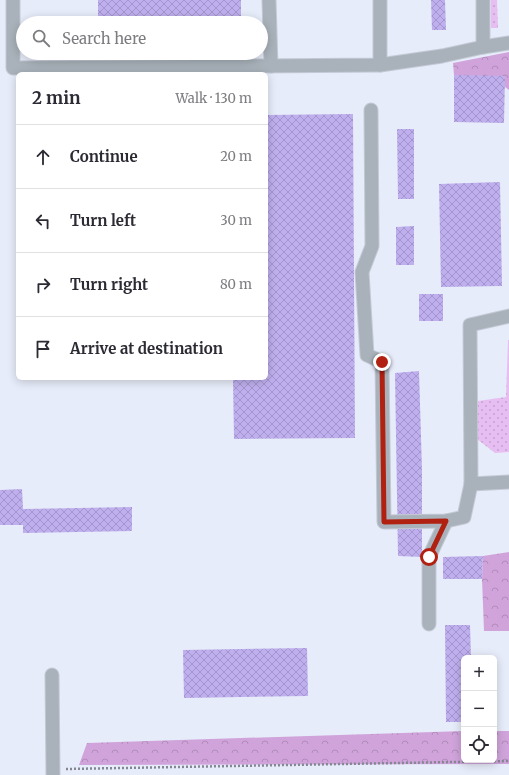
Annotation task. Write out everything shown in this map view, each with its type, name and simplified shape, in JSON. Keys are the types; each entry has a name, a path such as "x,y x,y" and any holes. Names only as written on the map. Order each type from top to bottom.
{"lane":[{"path":"12,0 13,68 380,65 442,56 509,43"},
{"path":"269,0 271,66"},
{"path":"380,0 380,65"},
{"path":"483,0 483,47"},
{"path":"371,110 372,246 362,272 367,355 382,362 384,522 446,521 464,517 470,484 470,325 509,316"},
{"path":"470,484 509,482"},
{"path":"429,624 429,557 446,521"},
{"path":"52,675 53,772"}],"path":[{"path":"53,772 509,762"}],"shaded area":[{"path":"491,0 497,0 498,28 491,28"},
{"path":"508,340 509,452 495,453 477,439 478,401 506,397"}],"green space":[{"path":"509,52 509,90 505,87 454,75 453,63"},
{"path":"509,552 509,631 484,631 482,579 483,556"},
{"path":"461,731 461,763 497,763 497,731 509,731 509,764 79,765 87,743"}],"building":[{"path":"98,0 241,0 241,16 98,16"},
{"path":"431,0 445,0 446,30 432,30"},
{"path":"69,60 121,60 121,61"},
{"path":"454,75 505,76 504,123 454,122"},
{"path":"353,114 355,438 234,439 233,380 268,380 268,115"},
{"path":"397,129 414,129 414,199 398,199"},
{"path":"500,182 502,286 441,287 439,184"},
{"path":"414,226 414,265 396,265 396,227"},
{"path":"419,294 443,294 443,321 419,321"},
{"path":"419,371 422,470 422,557 398,556 395,373"},
{"path":"22,489 23,509 132,507 132,531 23,533 23,525 0,525 0,490"},
{"path":"483,556 482,579 443,579 443,557"},
{"path":"445,625 470,625 471,655 461,655 461,722 446,722"},
{"path":"307,648 308,696 184,698 183,650"}],"route":[{"path":"382,362 384,522 446,521 429,557"}]}
